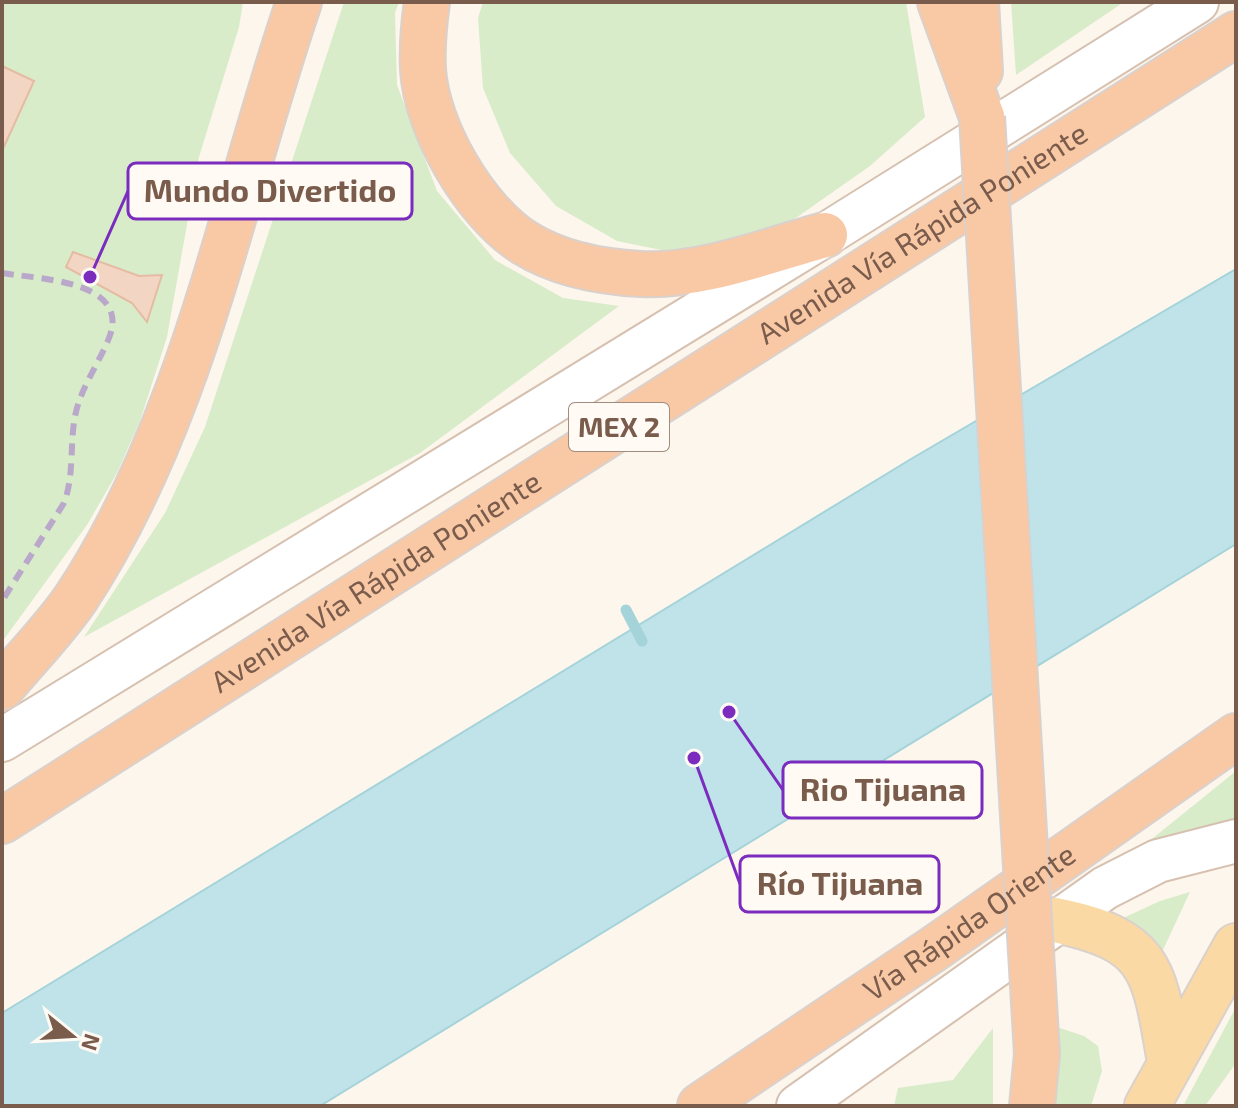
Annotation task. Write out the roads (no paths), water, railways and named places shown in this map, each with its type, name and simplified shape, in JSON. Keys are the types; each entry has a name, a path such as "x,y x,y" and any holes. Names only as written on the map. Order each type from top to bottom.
{"highway":[{"path":"2,687 75,599 147,465 178,393 299,2"},
{"path":"427,2 423,71 437,124 460,172 493,216 524,242 569,263 642,274 683,273 825,235"},
{"path":"940,2 982,117"},
{"path":"976,2 1037,1054 1032,1106"},
{"name":"Avenida Vía Rápida Poniente","path":"2,821 1236,34"},
{"name":"Vía Rápida Oriente","path":"700,1106 935,948 1236,736"}],"main road":[{"name":"Avenida Vía Rápida Poniente","path":"2,740 825,235 1197,2"},
{"path":"798,1106 846,1075 1055,920 1105,888 1158,861 1236,841"},
{"path":"1055,920 1099,929 1122,941 1141,959 1154,984 1170,1062"},
{"path":"1147,1106 1236,946"}],"water":[{"path":"1236,269 1236,544 320,1106 2,1106 2,1013 911,459"}],"waterway":[{"path":"626,610 642,641"}],"railway":[{"path":"2,273 77,286 107,304 112,319 109,338 76,412 70,481 64,503 2,601"}],"place":[{"name":"Mundo Divertido","path":"90,277"},
{"name":"Rio Tijuana","path":"729,712"},
{"name":"Río Tijuana","path":"694,758"}]}
